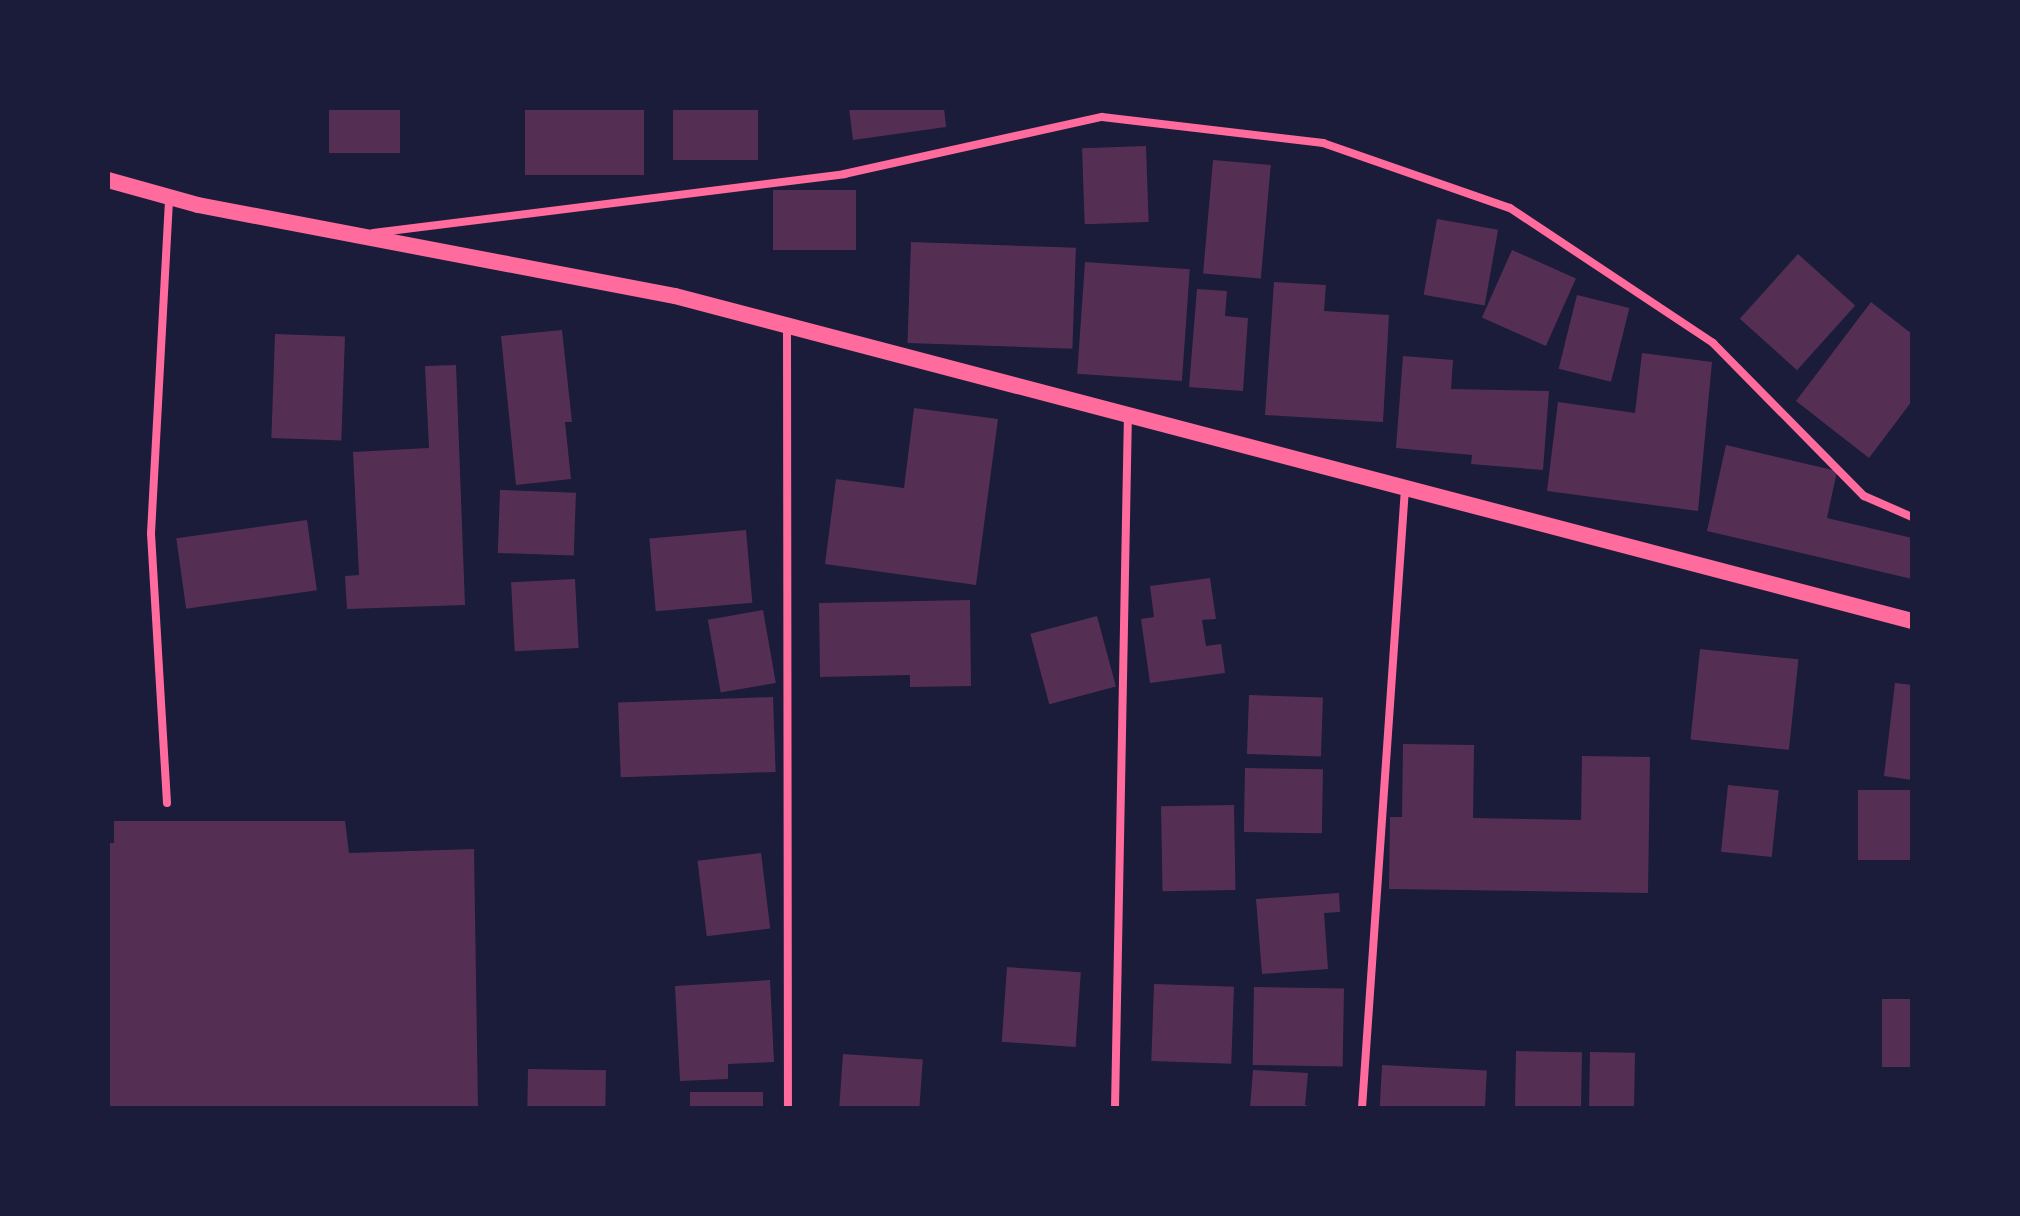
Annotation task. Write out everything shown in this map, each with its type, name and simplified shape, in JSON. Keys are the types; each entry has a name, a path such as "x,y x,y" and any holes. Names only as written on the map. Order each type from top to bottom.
{"main road":[{"path":"108,180 169,197 675,296 1912,621"}],"street":[{"path":"355,235 844,174 1102,117 1323,143 1510,208 1713,343 1864,496 1912,517"},
{"path":"167,803 151,533 169,197"},
{"path":"787,326 788,1108"},
{"path":"1115,1108 1128,415"},
{"path":"1362,1108 1405,489"}],"building":[{"path":"329,108 400,108 400,153 329,153"},
{"path":"525,108 644,108 644,175 525,175"},
{"path":"673,108 758,108 758,160 673,160"},
{"path":"849,108 944,108 946,127 853,140"},
{"path":"1146,146 1149,222 1085,224 1082,148"},
{"path":"1213,160 1271,165 1261,279 1203,274"},
{"path":"773,190 856,190 856,250 773,250"},
{"path":"1437,219 1498,230 1485,306 1424,295"},
{"path":"911,242 1076,248 1072,349 907,343"},
{"path":"1512,250 1576,278 1546,346 1482,318"},
{"path":"1798,254 1855,306 1797,370 1740,319"},
{"path":"1085,262 1190,269 1182,381 1077,374"},
{"path":"1274,282 1326,285 1324,311 1389,315 1383,422 1265,415"},
{"path":"1197,289 1227,291 1225,316 1248,318 1243,391 1189,387"},
{"path":"1577,295 1629,308 1611,382 1559,369"},
{"path":"1871,302 1912,334 1912,401 1869,458 1796,401"},
{"path":"562,330 572,422 565,422 571,479 516,485 501,336"},
{"path":"275,334 345,336 341,440 271,438"},
{"path":"1642,353 1712,362 1698,511 1547,491 1558,402 1635,413"},
{"path":"1403,356 1453,360 1451,389 1549,391 1543,470 1471,464 1472,455 1396,448"},
{"path":"456,365 465,605 347,609 345,576 359,575 353,452 429,448 425,366"},
{"path":"914,408 998,419 976,585 825,564 836,479 904,488"},
{"path":"1726,445 1837,471 1827,518 1912,538 1912,579 1707,531"},
{"path":"500,490 576,493 574,556 498,553"},
{"path":"307,520 317,590 186,609 176,538"},
{"path":"746,530 752,603 656,611 649,538"},
{"path":"1210,578 1216,619 1202,620 1206,646 1221,644 1225,673 1150,683 1141,619 1154,617 1150,586"},
{"path":"575,579 579,648 515,651 511,582"},
{"path":"970,600 971,686 910,687 910,675 820,677 819,603"},
{"path":"763,610 776,683 721,693 708,620"},
{"path":"1097,616 1116,687 1049,704 1030,634"},
{"path":"1700,649 1798,659 1789,750 1690,740"},
{"path":"1895,683 1912,685 1912,780 1884,776"},
{"path":"1249,695 1323,698 1321,757 1247,754"},
{"path":"773,697 776,772 621,777 618,702"},
{"path":"1403,744 1474,745 1473,818 1581,820 1582,756 1650,757 1648,893 1389,889 1390,817 1402,817"},
{"path":"1245,768 1323,769 1322,833 1244,832"},
{"path":"1728,785 1779,790 1772,857 1721,852"},
{"path":"1858,790 1912,790 1912,860 1858,860"},
{"path":"1234,805 1235,890 1162,891 1161,806"},
{"path":"114,821 345,821 349,853 474,849 478,1108 108,1108 108,843 114,843"},
{"path":"761,853 770,928 707,936 697,861"},
{"path":"1339,893 1340,912 1324,913 1328,969 1262,974 1256,899"},
{"path":"1007,967 1081,972 1076,1047 1002,1042"},
{"path":"770,980 774,1062 728,1064 728,1079 680,1081 675,986"},
{"path":"1154,984 1234,987 1231,1064 1151,1061"},
{"path":"1254,987 1344,989 1343,1067 1253,1065"},
{"path":"1882,999 1912,999 1912,1067 1882,1067"},
{"path":"1516,1051 1582,1052 1581,1108 1515,1108"},
{"path":"1590,1052 1635,1053 1634,1108 1589,1108"},
{"path":"843,1054 923,1060 919,1108 839,1108"},
{"path":"1382,1065 1487,1070 1485,1108 1380,1108"},
{"path":"528,1069 606,1070 605,1108 527,1108"},
{"path":"1253,1070 1308,1073 1305,1105 1316,1108 1250,1108"},
{"path":"690,1092 763,1092 763,1108 690,1108"}]}
